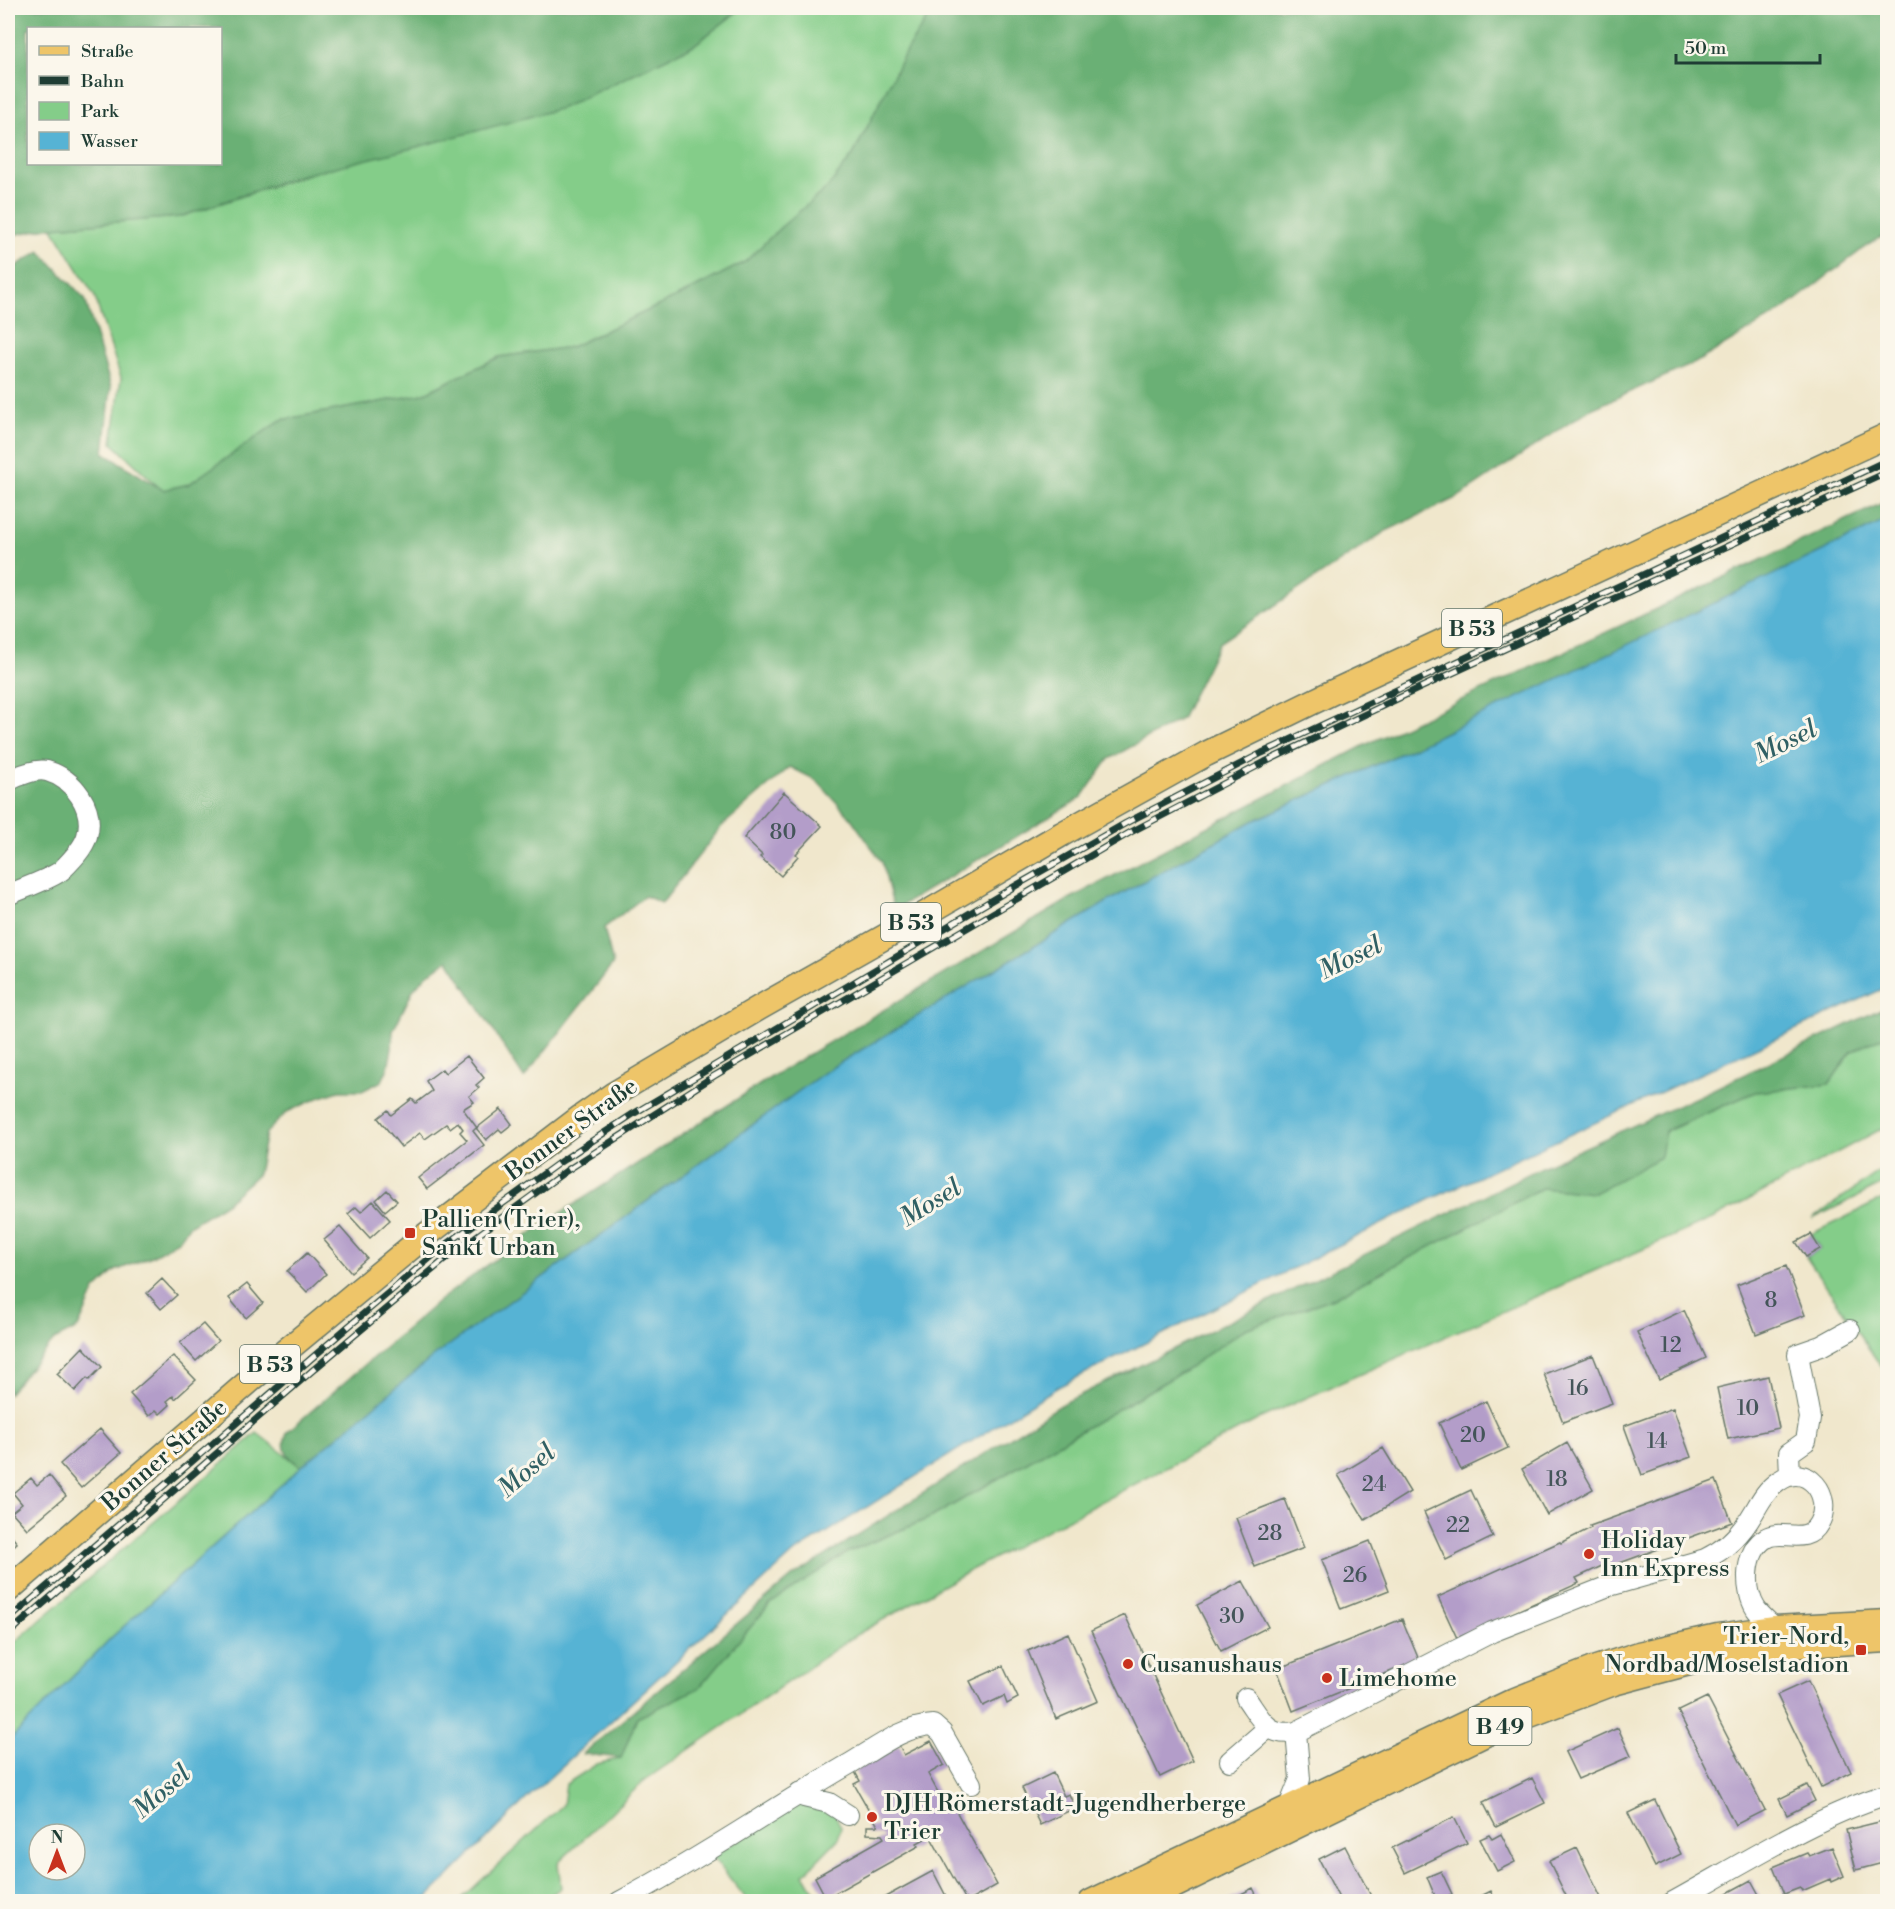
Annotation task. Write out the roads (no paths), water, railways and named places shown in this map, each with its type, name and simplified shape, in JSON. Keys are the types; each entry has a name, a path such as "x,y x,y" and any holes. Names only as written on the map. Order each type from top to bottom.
{"main road":[{"name":"Bonner Straße","path":"8,1590 253,1378 422,1239 614,1094 759,1008 1206,754 1333,692 1887,435"},
{"name":"B 49","path":"1091,1902 1515,1700 1563,1680 1639,1654 1680,1644 1775,1628 1887,1622"},
{"name":"B 49","path":"1141,1902 1506,1724 1594,1690 1712,1657 1802,1645 1887,1640"}],"street":[{"path":"8,781 21,775 45,771 59,777 72,784 84,801 88,822 87,836 83,846 60,872 8,895"},
{"path":"1790,1476 1789,1454 1806,1441 1810,1418 1798,1354 1821,1346 1850,1330"},
{"path":"1246,1698 1268,1728 1284,1734 1296,1732 1455,1649 1501,1628 1606,1587 1718,1553 1745,1526 1772,1486 1782,1478 1803,1476 1816,1484 1822,1492 1823,1512 1820,1522 1813,1531 1798,1536 1765,1538 1753,1556 1748,1581 1750,1595 1756,1609 1775,1628"},
{"path":"618,1902 675,1871 799,1793 896,1737 920,1726 933,1725 942,1733 971,1784"},
{"path":"1230,1761 1268,1728"},
{"path":"1288,1809 1300,1779 1296,1732"},
{"path":"799,1793 804,1797 829,1803 848,1815"},
{"path":"1673,1902 1811,1827 1887,1794"}],"water":[{"name":"Mosel","path":"1887,520 1887,987 1429,1200 1058,1387 794,1553 523,1802 424,1901 8,1901 8,1742 112,1637 301,1467 433,1357 828,1070 1112,899 1253,821 1413,748"}],"railway":[{"path":"8,1620 443,1247 560,1162 633,1114 1017,885 1126,823 1262,753 1888,460"},
{"path":"8,1634 313,1370 449,1256 566,1171 714,1076 1131,832 1265,762 1888,472"}],"place":[{"name":"Pallien (Trier), Sankt Urban","path":"410,1233"},
{"name":"Holiday Inn Express","path":"1589,1554"},
{"name":"Trier-Nord, Nordbad/Moselstadion","path":"1861,1650"},
{"name":"Cusanushaus","path":"1128,1664"},
{"name":"Limehome","path":"1327,1678"},
{"name":"DJH Römerstadt-Jugendherberge Trier","path":"872,1817"}]}
